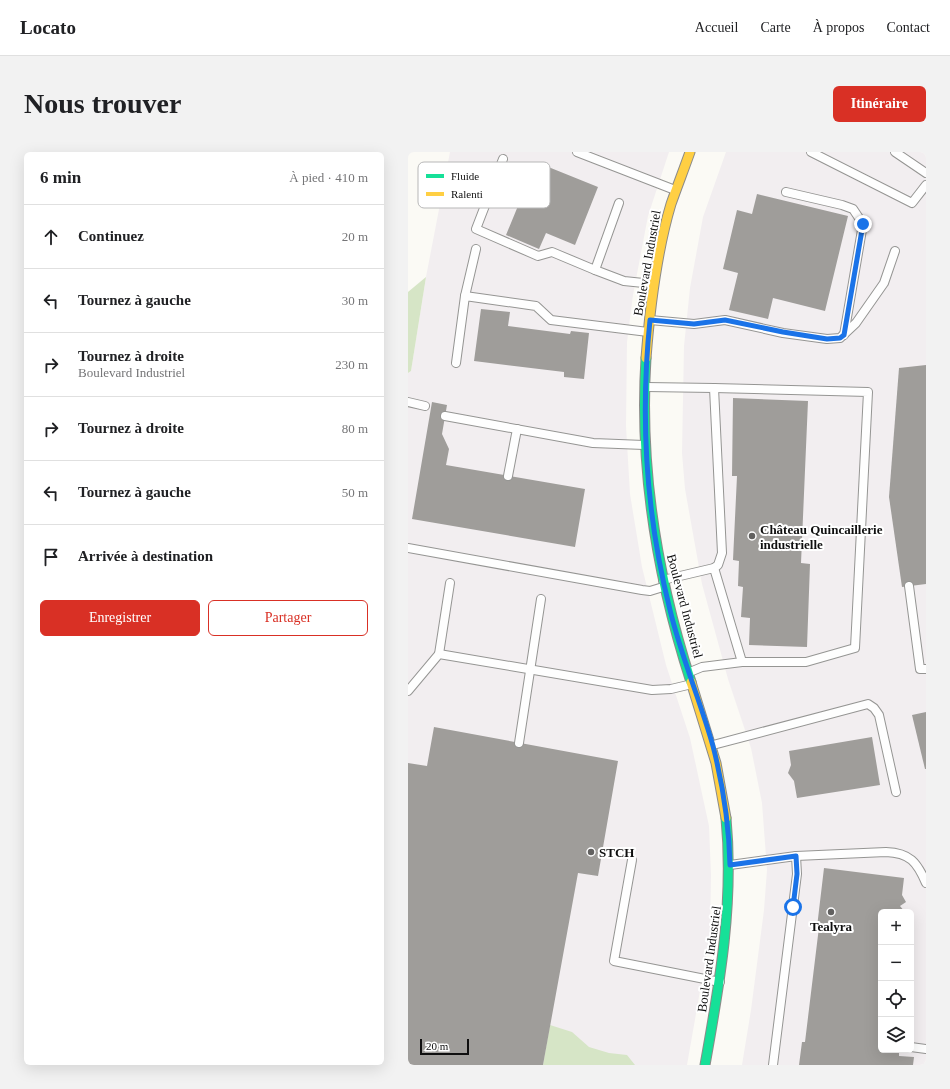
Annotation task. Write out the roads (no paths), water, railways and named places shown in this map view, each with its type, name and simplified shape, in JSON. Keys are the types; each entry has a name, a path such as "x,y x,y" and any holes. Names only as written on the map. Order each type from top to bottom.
{"street":[{"name":"Boulevard Industriel","path":"690,152 676,190 666,224 654,284 649,332 646,387 646,445 650,506 663,584 677,635 713,745 725,811 730,865 728,925 721,982 706,1065"}],"lane":[{"path":"577,152 676,190"},
{"path":"811,152 912,203 926,185"},
{"path":"895,152 926,173"},
{"path":"786,192 853,209 863,224 844,335"},
{"path":"595,270 618,203"},
{"path":"484,208 476,230 538,256 552,252 624,282 654,284"},
{"path":"456,363 465,296 476,249"},
{"path":"650,320 694,324 725,320 761,328 827,339 840,338 856,323 884,282 895,251"},
{"path":"465,296 536,306 552,320 649,332"},
{"path":"646,387 868,392 855,648 806,662 742,662 702,667 689,672"},
{"path":"408,548 642,590 650,590 663,584 714,568 721,560 722,553 714,388"},
{"path":"408,402 425,406"},
{"path":"445,416 593,443 646,445"},
{"path":"508,476 517,429"},
{"path":"714,568 742,662"},
{"path":"408,691 439,654 450,583"},
{"path":"909,586 920,669 926,669"},
{"path":"519,743 541,600"},
{"path":"439,654 652,690 671,690 693,684"},
{"path":"713,745 868,704 874,708 879,715 896,792"},
{"path":"730,865 796,856 886,852 900,853 909,857 916,864 926,883"},
{"path":"773,1065 797,874 796,856"},
{"path":"632,860 614,961 721,982"},
{"path":"914,1047 926,1048"}],"place":[{"name":"Château Quincaillerie industrielle","path":"752,536"},
{"name":"STCH","path":"591,852"},
{"name":"Tealyra","path":"831,912"}]}
